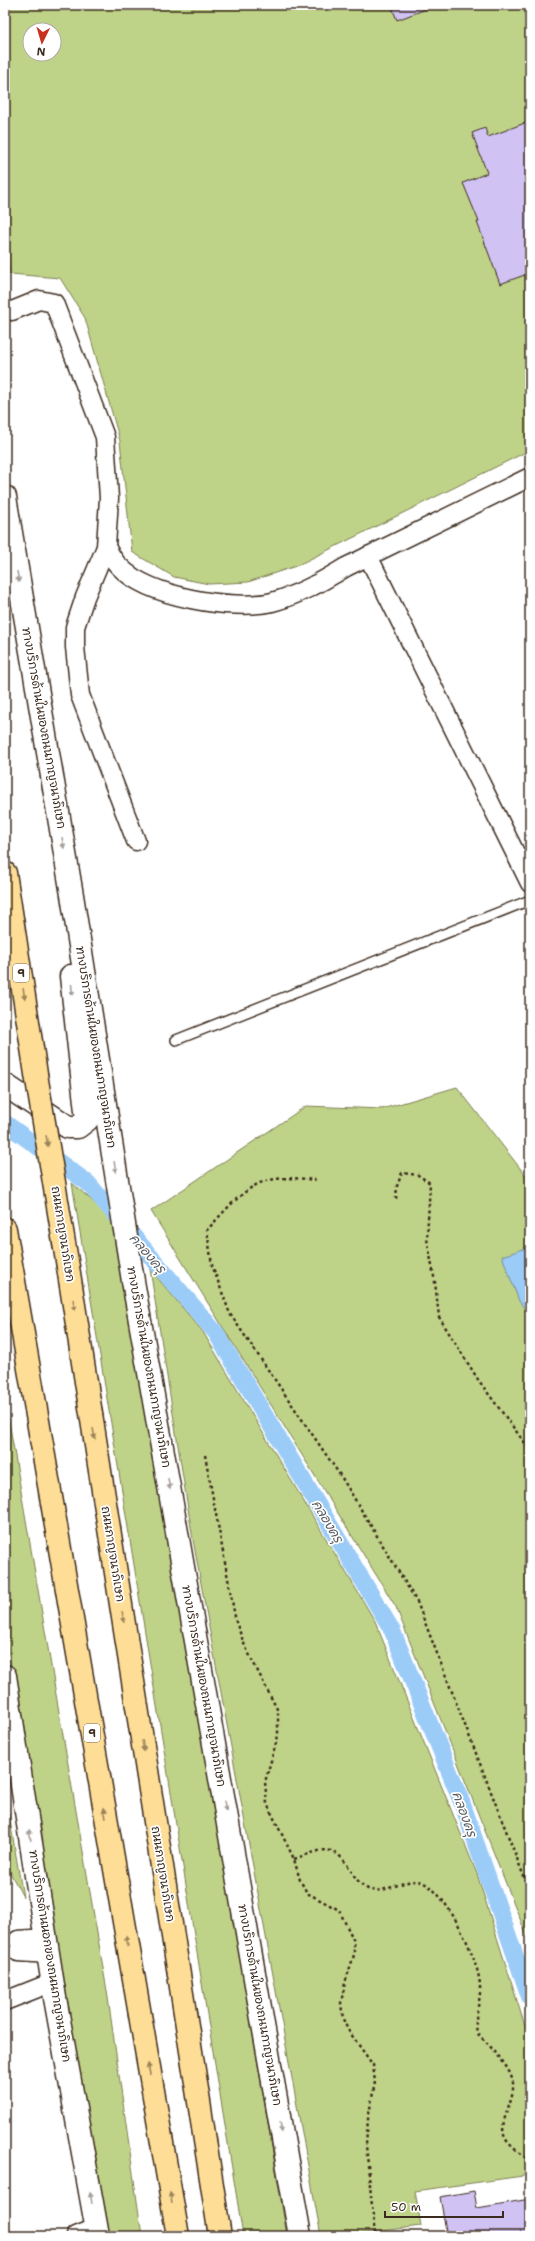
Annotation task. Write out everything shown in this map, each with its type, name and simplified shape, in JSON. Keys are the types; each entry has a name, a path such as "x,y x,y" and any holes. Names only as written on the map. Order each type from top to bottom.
{"highway":[{"name":"ถนนกาญจนาภิเษก","path":"5,872 220,2236"},
{"name":"9","path":"5,1229 178,2236"}],"main road":[{"name":"ทางบริการด้านในของถนนกาญจนาภิเษก","path":"5,497 72,895 133,1281 300,2236"},
{"path":"5,1085 68,1127 78,1128 87,1120 71,986 72,895"},
{"name":"ทางบริการด้านนอกของถนนกาญจนาภิเษก","path":"5,1676 48,1946 90,2233"}],"street":[{"path":"12,311 38,300 54,302 105,437 108,498 106,547 85,597 75,627 75,647 80,695 136,841"},
{"path":"106,547 120,567 136,579 164,592 196,600 237,606 272,602 291,596 320,583 368,556 530,477"},
{"path":"368,556 530,883"},
{"path":"12,1949 48,1946"},
{"path":"5,2001 53,1982"}],"lane":[{"path":"176,1040 530,900"}],"path":[{"path":"396,1199 397,1186 402,1173 418,1175 430,1184 427,1239 435,1282 439,1317 479,1382 530,1450"},
{"path":"316,1180 290,1177 258,1184 226,1209 207,1230 212,1265 230,1314 342,1478 416,1602 530,1892"},
{"path":"205,1455 236,1622 245,1646 278,1711 278,1736 265,1782 267,1804 294,1859 300,1880 307,1893 339,1910 354,1941 354,1955 345,1983 341,2003 343,2019 348,2030 373,2064 376,2082 368,2119 366,2145 375,2236"},
{"path":"294,1859 318,1850 332,1850 344,1858 358,1880 367,1888 375,1891 415,1882 424,1883 438,1896 454,1915 467,1942 480,1987 476,2020 478,2034 510,2073 513,2084 512,2097 504,2122 503,2133 508,2142 530,2162"}],"green space":[{"path":"5,5 527,5 530,12 530,450 296,566 248,582 209,584 174,577 132,552 120,441 85,318 60,278 10,274 5,228"},
{"path":"457,1087 530,1181 530,1944 396,1607 151,1211 306,1106 382,1109"},
{"path":"72,1183 112,1218 160,1484 287,2236 243,2236"},
{"path":"150,1269 203,1332 375,1621 477,1874 530,2042 530,2175 415,2191 421,2226 341,2236 321,2236 193,1540"},
{"path":"5,1398 107,1991 142,2236 107,2236 5,1631"},
{"path":"5,1791 23,1897 5,1863"}],"water":[{"path":"530,1247 530,1316 519,1301 502,1256"}],"building":[{"path":"391,5 434,5 434,6 397,20"},
{"path":"530,121 530,273 500,284 477,222 479,222 463,183 487,173 472,133 485,128 488,137"},
{"path":"474,2191 477,2208 530,2199 530,2236 447,2236 440,2197"}],"waterway":[{"name":"คลองครุ","path":"5,1123 88,1183 216,1333 392,1630 462,1803 530,1998"}],"tunnel":[{"path":"5,1940 18,1940"}]}
